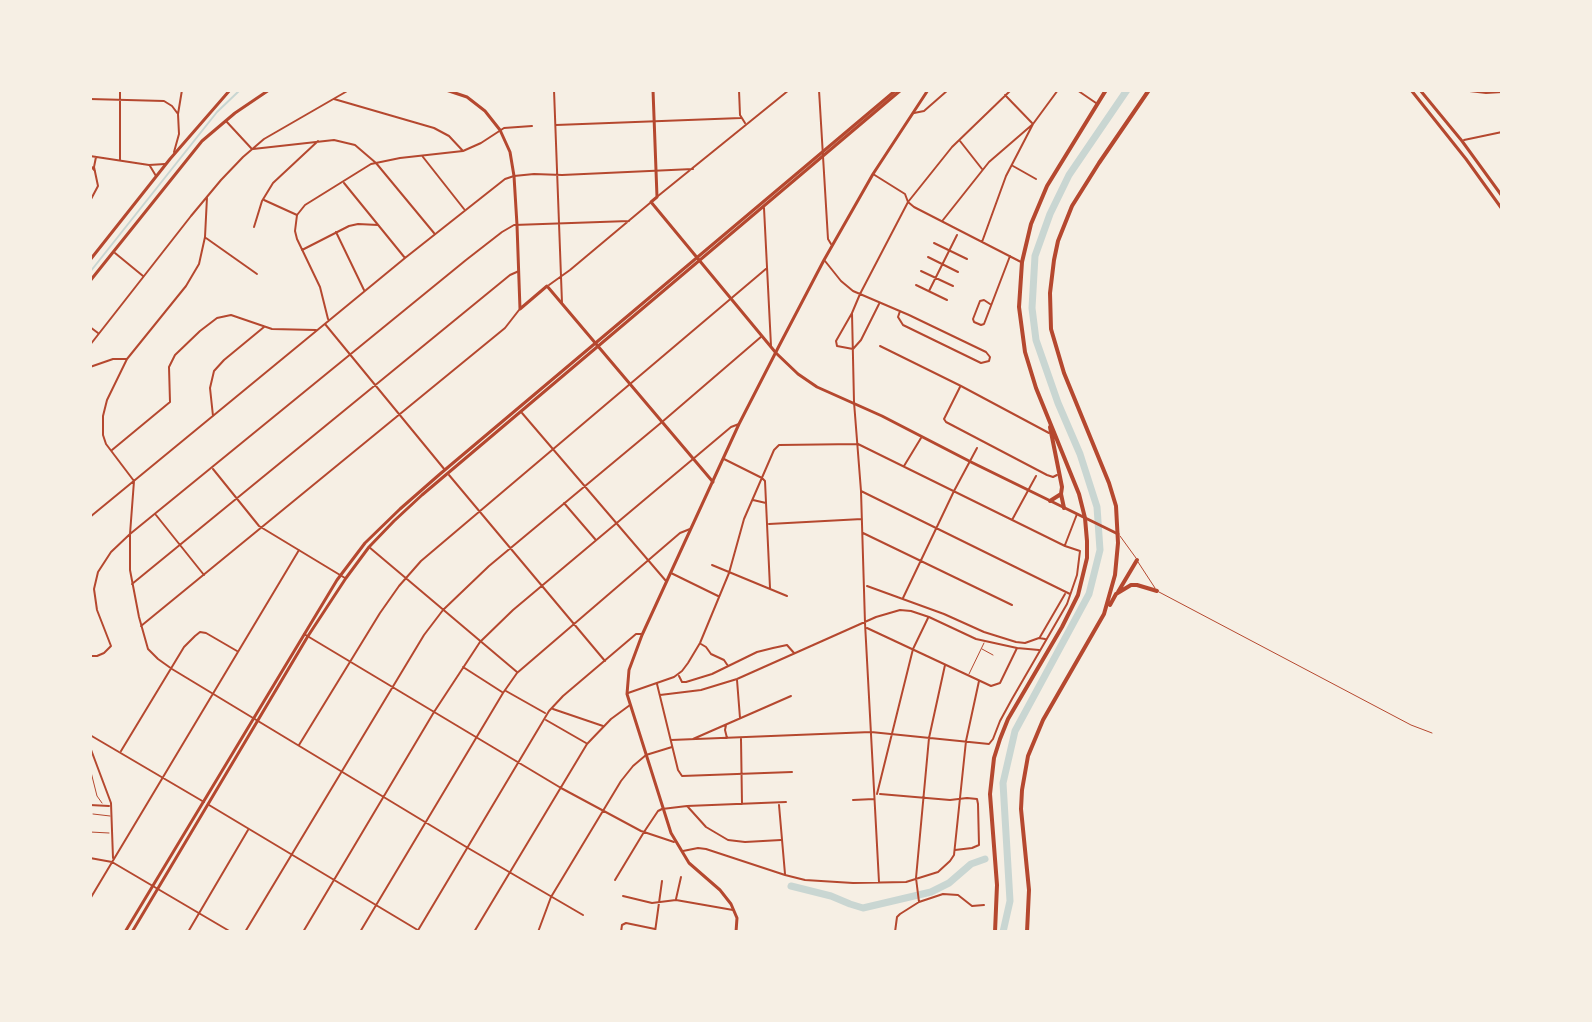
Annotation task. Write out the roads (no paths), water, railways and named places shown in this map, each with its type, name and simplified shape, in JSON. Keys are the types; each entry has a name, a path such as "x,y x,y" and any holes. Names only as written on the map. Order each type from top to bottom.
{"highway":[{"path":"995,932 997,885 990,794 994,758 1008,719 1078,595 1087,558 1085,518 1068,465 1030,372 1021,331 1019,291 1022,262 1038,205 1047,186 1106,90"},
{"path":"1104,614 1115,575 1116,506 1057,353 1051,329 1050,293 1058,241 1072,206 1149,90"},
{"path":"1048,417 1059,465 1064,508"},
{"path":"1050,501 1061,494"},
{"path":"1027,932 1029,890 1021,809 1028,756 1043,720 1137,560"},
{"path":"1116,594 1126,587 1137,585 1157,591"}],"main road":[{"path":"90,260 174,154 230,90"},
{"path":"90,281 202,141 269,90"},
{"path":"446,90 477,103 500,130 510,152 514,176 520,309"},
{"path":"653,90 657,197 651,202 776,353 808,381 1116,533"},
{"path":"132,932 341,575 367,545 400,509 896,90"},
{"path":"823,154 901,90"},
{"path":"736,932 734,910 720,890 689,863 675,842 627,694 629,670 642,635 739,424 824,260 873,174 928,90"},
{"path":"1411,90 1502,209"},
{"path":"1420,90 1502,196"},
{"path":"520,309 547,286 713,482"},
{"path":"520,291 528,301"},
{"path":"306,635 367,545"},
{"path":"125,932 206,803"}],"street":[{"path":"120,160 119,90 128,90"},
{"path":"174,154 179,134 182,90"},
{"path":"90,345 221,180 252,149 288,124 349,90"},
{"path":"554,90 562,304"},
{"path":"739,90 741,118 746,125"},
{"path":"657,197 789,90"},
{"path":"819,90 828,239 832,246"},
{"path":"913,113 924,111 948,90"},
{"path":"853,349 836,345 908,202 959,140 1011,90"},
{"path":"982,242 1012,165 1033,124 1058,90"},
{"path":"1077,90 1097,104"},
{"path":"1464,90 1502,92"},
{"path":"1005,95 1033,124"},
{"path":"90,99 164,101 178,114"},
{"path":"332,99 434,128 449,136 463,151"},
{"path":"556,125 741,118"},
{"path":"226,121 252,149"},
{"path":"942,221 982,169 1033,124"},
{"path":"328,321 324,297 295,231 297,215 305,205 376,163 463,151 500,130 532,126"},
{"path":"1462,141 1502,132"},
{"path":"252,149 334,140 355,145 376,163 435,235"},
{"path":"959,140 982,169"},
{"path":"254,227 263,199 279,177 318,141"},
{"path":"90,156 149,165 166,164"},
{"path":"422,156 465,210"},
{"path":"90,201 98,186 94,164 96,157"},
{"path":"90,165 95,172"},
{"path":"149,165 156,176"},
{"path":"1012,165 1036,179"},
{"path":"90,517 501,182 514,176 534,174 693,169"},
{"path":"873,174 905,194 914,207 958,233 1022,262"},
{"path":"344,182 405,258"},
{"path":"207,197 205,237 199,264 186,286 127,359 107,400 103,416 103,435 134,481 130,534 132,585 148,649 172,669 583,915"},
{"path":"263,199 297,215"},
{"path":"547,286 651,202"},
{"path":"763,205 771,347"},
{"path":"90,656 104,653 111,646 95,601 94,589 98,572 111,552 502,232 517,225 629,221"},
{"path":"302,250 358,224 379,225"},
{"path":"336,232 364,291"},
{"path":"929,291 958,233"},
{"path":"205,237 257,274"},
{"path":"934,243 967,259"},
{"path":"114,252 143,276"},
{"path":"990,304 980,301 974,322 984,324 1010,256"},
{"path":"928,257 958,272"},
{"path":"824,260 853,291 900,311 986,352 989,361 981,363 903,325 898,317 900,311"},
{"path":"299,745 405,578 436,547 767,268"},
{"path":"132,585 510,275 520,271"},
{"path":"921,271 953,286"},
{"path":"916,285 947,300"},
{"path":"853,349 880,303"},
{"path":"141,626 505,328 520,309"},
{"path":"852,313 865,623 876,794"},
{"path":"111,451 170,402 169,367 175,355 209,323 231,315 264,327 317,331"},
{"path":"325,324 605,661"},
{"path":"90,327 98,333"},
{"path":"213,417 210,388 214,371 264,327"},
{"path":"245,932 424,635 443,610 472,580 762,335"},
{"path":"880,346 1052,434"},
{"path":"90,367 116,358 127,359"},
{"path":"961,386 945,416 946,422 1047,475 1055,477 1059,465"},
{"path":"520,410 667,582"},
{"path":"303,932 434,712 480,642 596,540 731,427 739,424"},
{"path":"904,466 922,437"},
{"path":"627,694 678,674 688,663 700,643 729,573 738,533 774,450 779,445 858,444 1080,551 1071,595 1005,711 993,739 986,745 871,732 671,740"},
{"path":"903,599 977,448"},
{"path":"724,459 762,478 766,484 770,588"},
{"path":"213,468 262,528 346,578"},
{"path":"1012,520 1036,476"},
{"path":"861,491 1071,595"},
{"path":"752,500 767,503"},
{"path":"564,503 596,540"},
{"path":"155,514 204,575"},
{"path":"1065,546 1077,514"},
{"path":"768,524 862,519"},
{"path":"360,932 517,673 680,533 691,529"},
{"path":"863,533 1012,605"},
{"path":"367,545 517,673"},
{"path":"90,899 299,550"},
{"path":"712,565 787,596"},
{"path":"671,573 719,596"},
{"path":"865,585 1016,642 1025,643 1039,638 1046,640"},
{"path":"1039,638 1066,592"},
{"path":"660,695 701,690 737,679 889,612 900,610 929,617 985,641 1040,650"},
{"path":"879,882 874,799 913,649 929,617"},
{"path":"866,627 991,686 1000,683 1017,648"},
{"path":"120,752 188,642 198,633 206,633 238,652"},
{"path":"90,735 419,931 547,714 563,696 636,634 642,635"},
{"path":"306,635 561,788 644,832 675,842"},
{"path":"700,643 728,666"},
{"path":"678,674 682,682 686,682 712,674 757,652 787,645 794,654"},
{"path":"919,902 916,878 929,738 945,665"},
{"path":"462,667 547,714"},
{"path":"737,679 740,718"},
{"path":"681,852 706,849 785,875 822,882 906,882 938,872 952,859 955,850 966,741 979,681"},
{"path":"657,683 679,773 685,777 792,772"},
{"path":"692,740 791,696"},
{"path":"474,932 587,744 603,726 630,705"},
{"path":"552,709 603,726"},
{"path":"545,719 587,744"},
{"path":"727,723 727,739"},
{"path":"741,738 742,805"},
{"path":"90,747 111,807 113,861"},
{"path":"538,932 551,897 628,771 646,755 672,747"},
{"path":"876,794 974,798 978,804 979,845 955,850"},
{"path":"853,800 874,799"},
{"path":"615,880 662,809 786,802"},
{"path":"779,803 785,875"},
{"path":"90,805 111,807"},
{"path":"687,806 706,827 728,840 781,840"},
{"path":"188,932 249,829"},
{"path":"90,858 113,861 231,932"},
{"path":"676,900 681,877"},
{"path":"621,932 622,925 626,923 655,930 662,881"},
{"path":"895,932 897,917 919,902 949,893 958,895 972,906 984,905"},
{"path":"623,896 660,903 676,900 734,910"}],"lane":[{"path":"1116,533 1157,591 1411,725 1432,733"},
{"path":"969,675 985,641"},
{"path":"982,649 993,655"},
{"path":"99,770 90,772 103,806"},
{"path":"93,814 111,817"},
{"path":"90,832 112,833"}],"waterway":[{"path":"90,272 217,112 240,90"},
{"path":"1003,932 1010,901 1003,783 1015,731 1089,594 1100,550 1097,507 1036,340 1032,308 1035,256 1050,214 1069,175 1127,90"},
{"path":"791,886 863,908 931,892 949,883 971,864 985,859"}]}
